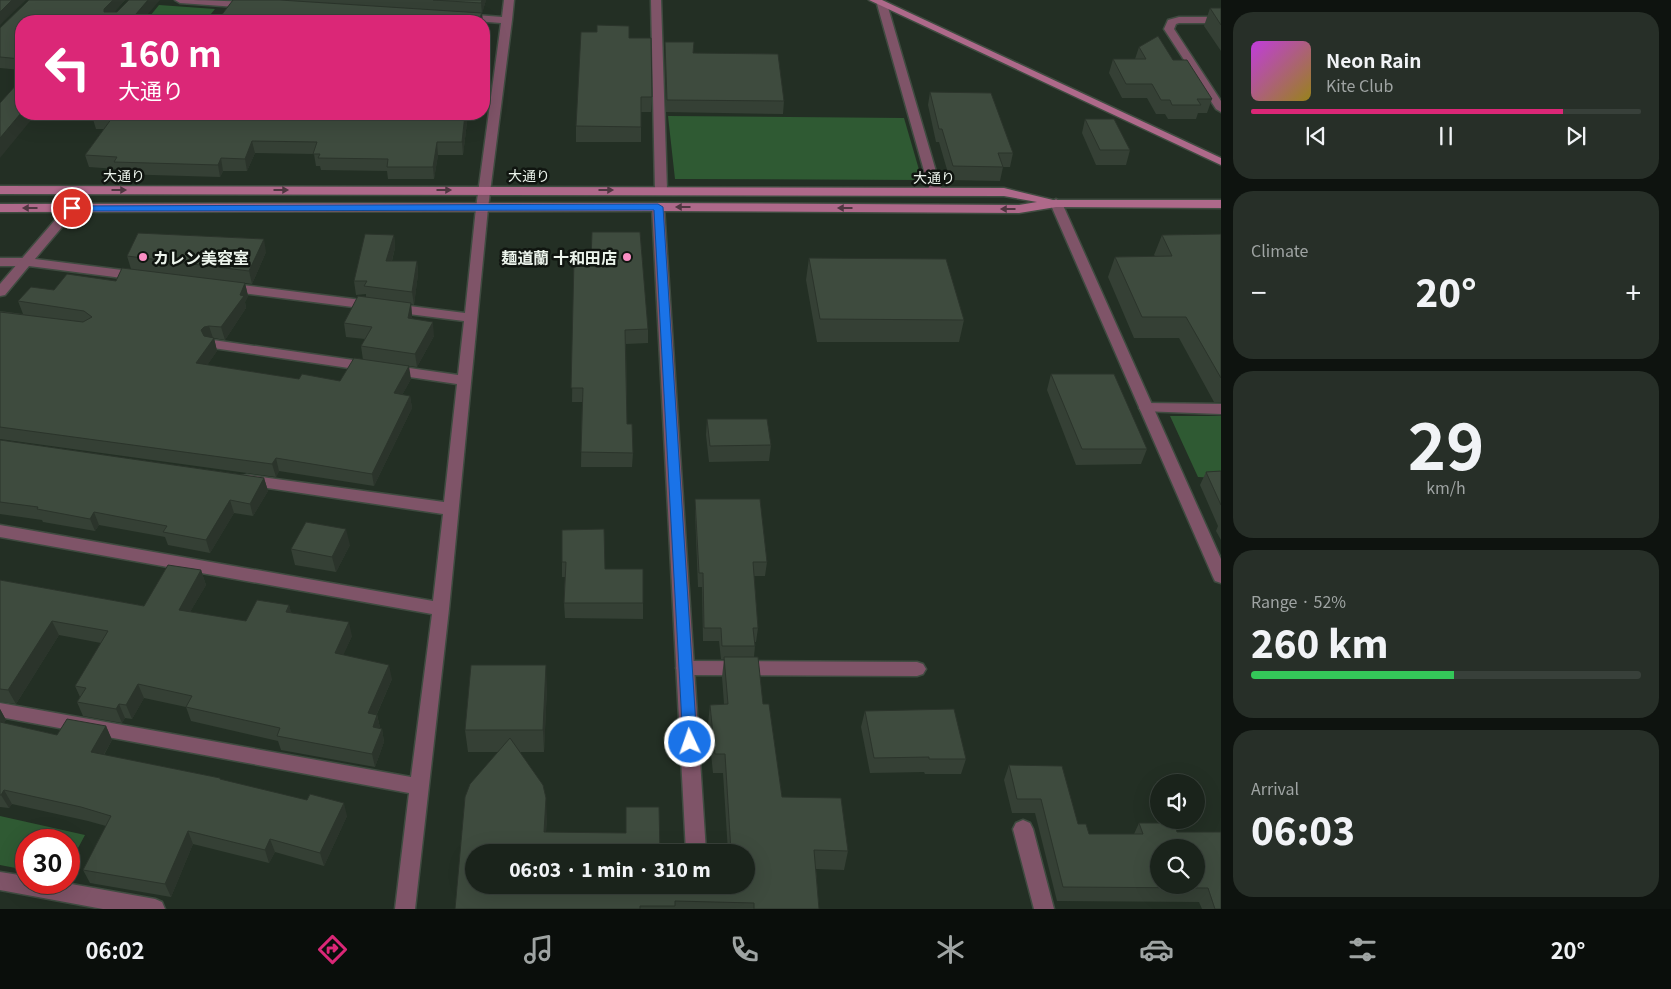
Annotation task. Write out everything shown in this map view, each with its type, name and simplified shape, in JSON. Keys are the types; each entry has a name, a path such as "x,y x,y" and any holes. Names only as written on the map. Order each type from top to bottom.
{"street":[{"path":"180,0 262,6"},
{"path":"405,909 418,787 441,609 484,190 507,20 508,0"},
{"path":"656,0 661,190"},
{"path":"879,1 1220,159"},
{"path":"879,1 936,192"},
{"path":"224,15 233,4"},
{"path":"490,19 507,20"},
{"path":"1221,20 1179,20 1172,22 1169,29 1221,109"},
{"name":"大通り","path":"0,190 1004,192 1056,203"},
{"path":"1056,203 1220,571"},
{"name":"大通り","path":"0,208 658,207 1019,209 1056,203 1221,204"},
{"path":"658,207 696,844"},
{"path":"0,292 72,208"},
{"path":"0,262 25,262 154,278"},
{"path":"213,286 470,318"},
{"path":"213,344 463,380"},
{"path":"1146,408 1221,409"},
{"path":"235,478 451,509"},
{"path":"0,531 441,609"},
{"path":"685,668 917,669"},
{"path":"0,710 418,787"},
{"path":"1023,829 1044,909"},
{"path":"0,881 155,909"},
{"path":"698,894 699,909"}],"green space":[{"path":"159,5 215,9 210,15 151,15"},
{"path":"668,116 904,118 922,180 675,179"},
{"path":"1170,416 1221,416 1221,478 1198,477"},
{"path":"0,816 58,829 15,829 15,868 0,865"},
{"path":"80,834 85,835 80,844"}],"building":[{"path":"0,0 12,0 0,12"},
{"path":"29,0 113,0 104,9 104,12 117,12 129,0 148,0 135,15 15,15 15,58 0,57 0,28"},
{"path":"233,0 280,0 482,13 481,15 222,15"},
{"path":"433,0 482,0 481,3"},
{"path":"1210,8 1221,8 1221,25"},
{"path":"597,25 629,26 629,38 651,38 652,97 641,97 641,127 576,126 581,32 597,32"},
{"path":"1158,36 1173,60 1187,60 1212,99 1197,99 1201,105 1172,105 1170,100 1161,100 1152,84 1126,84 1113,59 1146,59 1139,47"},
{"path":"665,42 694,42 693,53 778,54 784,101 667,100"},
{"path":"15,86 15,120 0,138 0,103"},
{"path":"930,92 991,93 1013,153 998,153 1003,167 953,166 942,129 939,129"},
{"path":"1085,119 1114,119 1130,150 1100,150"},
{"path":"111,120 464,120 462,142 437,142 433,167 387,167 388,159 318,158 320,154 313,154 317,142 252,141 245,159 221,158 218,165 114,162 117,157 85,155"},
{"path":"592,232 640,232 648,329 625,330 627,424 632,424 633,453 581,452 583,388 571,388 574,260 591,260"},
{"path":"138,233 264,239 249,271 127,256"},
{"path":"365,234 394,235 386,261 417,261 412,292 364,286 367,281 354,281"},
{"path":"1221,234 1221,378 1186,317 1142,317 1115,257 1172,256 1162,235"},
{"path":"809,258 946,259 964,320 820,319"},
{"path":"122,268 245,283 240,295 244,296 221,327 209,326 201,330 204,336 214,338 196,363 299,379 302,374 340,381 354,358 409,366 394,393 410,396 372,474 276,458 272,464 0,427 0,312 83,322 92,317 84,311 18,301 31,287 54,290 67,274 116,281"},
{"path":"358,296 411,303 408,318 433,322 415,354 361,346 372,327 344,323"},
{"path":"1051,374 1114,374 1147,449 1082,449"},
{"path":"707,419 767,419 771,445 710,446"},
{"path":"0,440 264,478 250,504 230,500 206,540 163,532 167,526 94,512 90,519 37,509 38,507 0,502"},
{"path":"1221,471 1221,505 1206,472"},
{"path":"695,499 760,499 767,562 753,562 758,628 753,628 755,646 722,646 721,628 704,628 703,573 699,573"},
{"path":"306,522 346,529 332,557 291,549"},
{"path":"604,529 605,569 643,569 643,603 564,603 566,562 562,562 562,530"},
{"path":"168,565 201,570 179,610 246,621 257,600 289,605 286,612 349,622 335,653 389,665 368,713 377,715 373,727 382,729 372,754 277,736 280,728 186,707 192,696 138,684 126,705 119,704 116,709 77,702 86,688 75,686 108,631 52,621 8,690 0,689 0,580 144,606"},
{"path":"724,657 758,657 763,704 769,704 782,797 841,798 848,851 814,850 819,909 754,909 754,903 675,901 675,906 640,906 640,909 455,909 465,797 470,784 510,738 543,785 546,798 544,832 626,833 626,807 659,807 660,844 465,844 465,894 755,894 755,844 731,844 725,754 715,754 710,705 728,704"},
{"path":"471,665 546,665 543,730 465,730"},
{"path":"954,709 966,759 929,759 929,757 874,758 865,711"},
{"path":"67,719 106,726 91,752 220,778 307,800 310,794 344,803 320,853 270,839 265,850 188,831 165,884 83,870 111,816 81,807 4,790 0,795 0,722 57,735"},
{"path":"1009,765 1062,766 1078,824 1086,824 1089,834 1143,834 1139,823 1150,823 1150,829 1176,829 1177,832 1221,832 1221,909 1215,909 1208,888 1205,888 1205,839 1150,839 1150,888 1063,887 1041,799 1017,799"}],"place":[{"name":"カレン美容室","path":"143,257"},
{"name":"麺道蘭 十和田店","path":"627,257"}],"route":[{"path":"72,208 658,207 690,742"}]}
